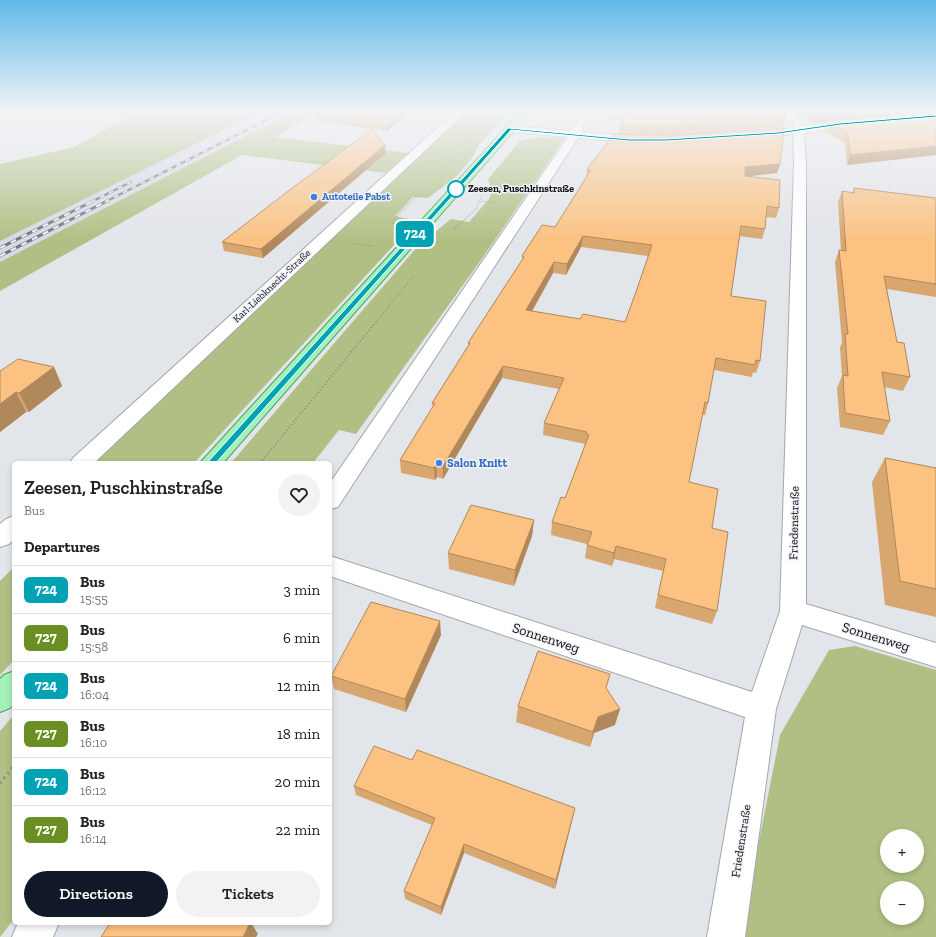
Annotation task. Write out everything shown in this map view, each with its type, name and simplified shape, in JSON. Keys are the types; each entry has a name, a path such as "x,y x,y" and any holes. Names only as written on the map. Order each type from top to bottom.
{"main road":[{"path":"213,461 488,154"},
{"path":"0,700 12,686"}],"street":[{"name":"Karl-Liebknecht-Straße","path":"83,461 416,154"},
{"path":"332,498 562,154"},
{"name":"Friedenstraße","path":"726,937 761,709 793,611 800,163 796,154"},
{"path":"0,538 12,527"},
{"name":"Sonnenweg","path":"332,567 761,709"},
{"name":"Sonnenweg","path":"793,611 936,655"},
{"path":"31,937 40,925"}],"path":[{"path":"444,170 449,154"},
{"path":"393,226 396,217 422,191"},
{"path":"322,240 375,246"},
{"path":"0,783 12,768"}],"shaded area":[{"path":"176,154 211,154 0,262 0,241"}],"green space":[{"path":"45,154 176,154 0,241 0,164"},
{"path":"211,154 407,154 386,173 242,155 0,291 0,262"},
{"path":"422,154 474,154 457,176 428,198 413,197 395,216 409,219 404,225 394,245 196,461 96,461 215,347"},
{"path":"509,154 554,154 481,260 356,434 339,430 315,461 233,461 418,246 451,219 469,222 489,199 492,191 488,179"},
{"path":"12,569 12,662 0,675 0,581"},
{"path":"855,646 936,670 936,937 740,937 780,735 829,650"},
{"path":"12,717 12,922 0,937 0,731"}],"building":[{"path":"339,154 375,154 261,249 222,242"},
{"path":"599,154 781,154 780,164 745,167 745,176 780,180 779,208 767,206 765,229 741,226 731,296 766,301 760,361 756,360 755,365 716,358 708,403 705,402 689,482 718,489 712,528 728,532 717,611 658,595 666,559 616,546 614,553 587,545 592,532 552,522 561,497 565,498 589,435 586,434 587,432 544,423 564,378 503,366 443,466 436,465 434,468 400,460 435,403 432,403 470,343 468,343 524,257 522,256 542,225 555,227 591,170 587,169","holes":["583,236 652,245 625,322 583,314 580,319 526,310 554,262 567,264"]},
{"path":"854,188 936,198 936,284 884,276 897,342 904,343 910,377 882,372 890,421 845,413 843,375 848,376 845,334 848,334 839,250 846,251 842,191 854,193"},
{"path":"18,359 54,367 19,393 16,392 0,404 0,371"},
{"path":"885,458 936,468 936,589 900,581"},
{"path":"471,505 534,520 515,570 448,553"},
{"path":"371,602 440,621 405,699 332,676"},
{"path":"538,651 610,674 606,688 620,709 598,717 593,732 518,706"},
{"path":"374,746 412,760 417,750 575,808 556,880 464,844 441,907 404,891 435,818 354,786"},
{"path":"109,925 249,925 243,937 101,937"}],"railway":[{"path":"105,202 200,154"},
{"path":"93,201 131,182"},
{"path":"0,248 93,201"},
{"path":"0,256 107,201"}],"bus line":[{"name":"724","path":"213,461 488,154"}],"place":[{"name":"Zeesen, Puschkinstraße","path":"456,189"},
{"name":"Autoteile Pabst","path":"314,197"},
{"name":"Salon Knitt","path":"439,463"}]}
